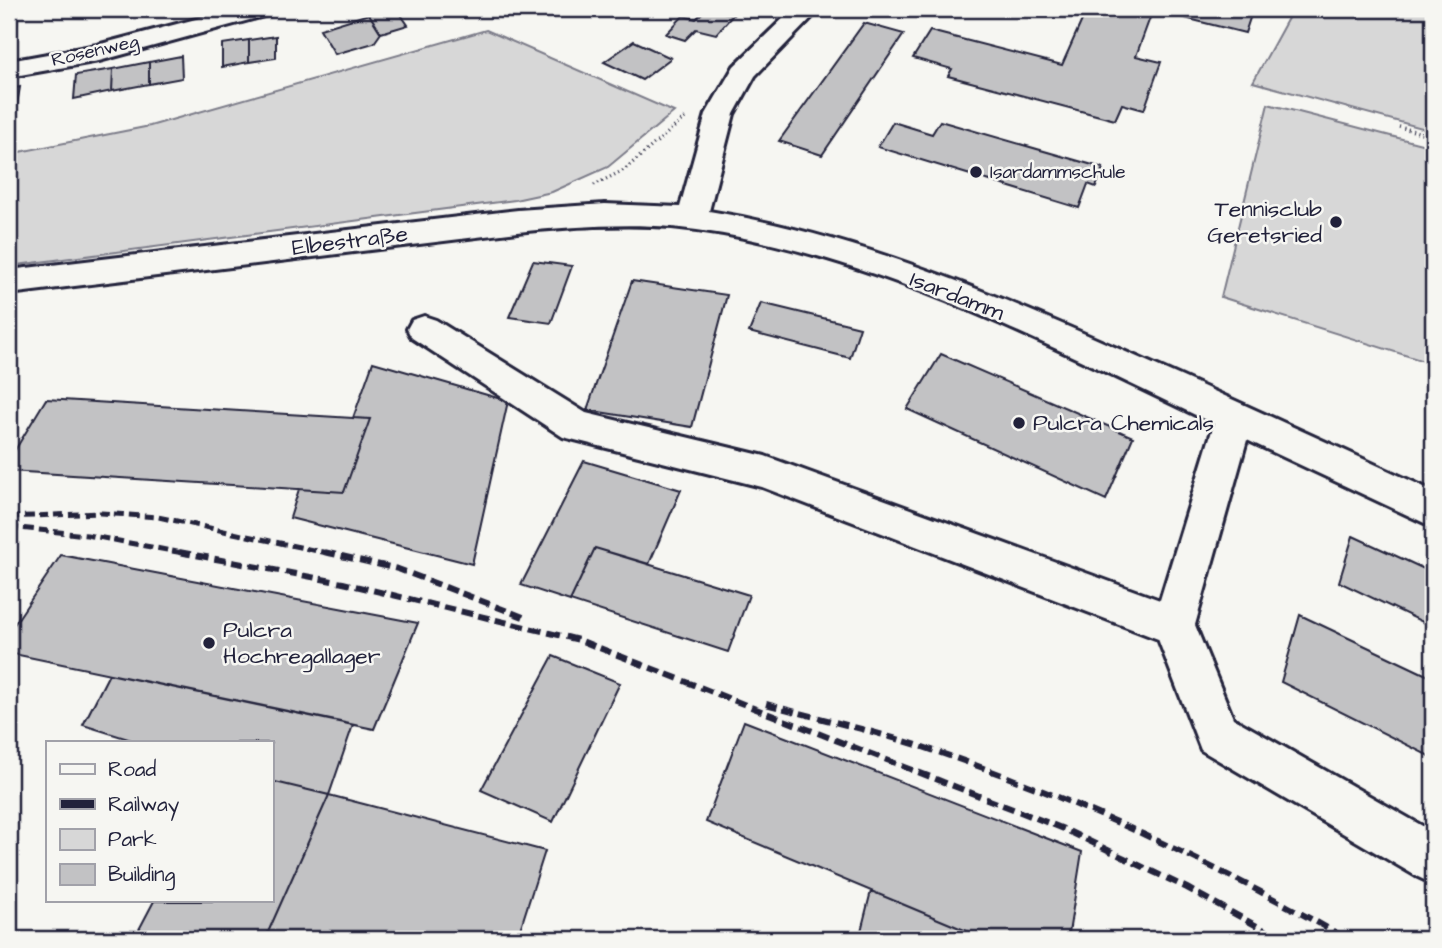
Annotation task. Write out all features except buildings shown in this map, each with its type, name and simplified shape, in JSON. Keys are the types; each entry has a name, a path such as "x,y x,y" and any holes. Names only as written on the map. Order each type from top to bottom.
{"street":[{"name":"Rosenweg","path":"9,69 99,52 262,9"},
{"path":"692,218 720,114 744,72 807,9"},
{"name":"Elbestraße","path":"9,282 530,220 635,216 692,218"},
{"name":"Isardamm","path":"692,218 795,240 963,295 1235,417 1433,510"},
{"path":"424,329 576,426 765,472 1174,625"},
{"path":"1235,417 1174,625 1217,734 1433,859"}],"path":[{"path":"593,185 624,170 694,112"},
{"path":"1399,127 1433,136"}],"green space":[{"path":"1293,9 1433,9 1433,131 1253,82"},
{"path":"486,30 674,112 608,167 552,192 515,200 9,266 9,154 150,126"},
{"name":"Tennisclub Geretsried","path":"1268,104 1433,147 1433,364 1221,297"}],"railway":[{"path":"9,517 101,513 158,517 332,554"},
{"path":"9,527 87,535 188,554"},
{"path":"179,552 343,583 579,640 1064,829 1187,888 1281,939"},
{"path":"324,552 398,569 526,618"},
{"path":"766,704 920,746 1085,808 1244,883 1347,939"}],"place":[{"name":"Isardammschule","path":"976,172"},
{"name":"Tennisclub Geretsried","path":"1336,222"},
{"name":"Pulcra Chemicals","path":"1019,423"},
{"name":"Pulcra Hochregallager","path":"209,643"}]}
